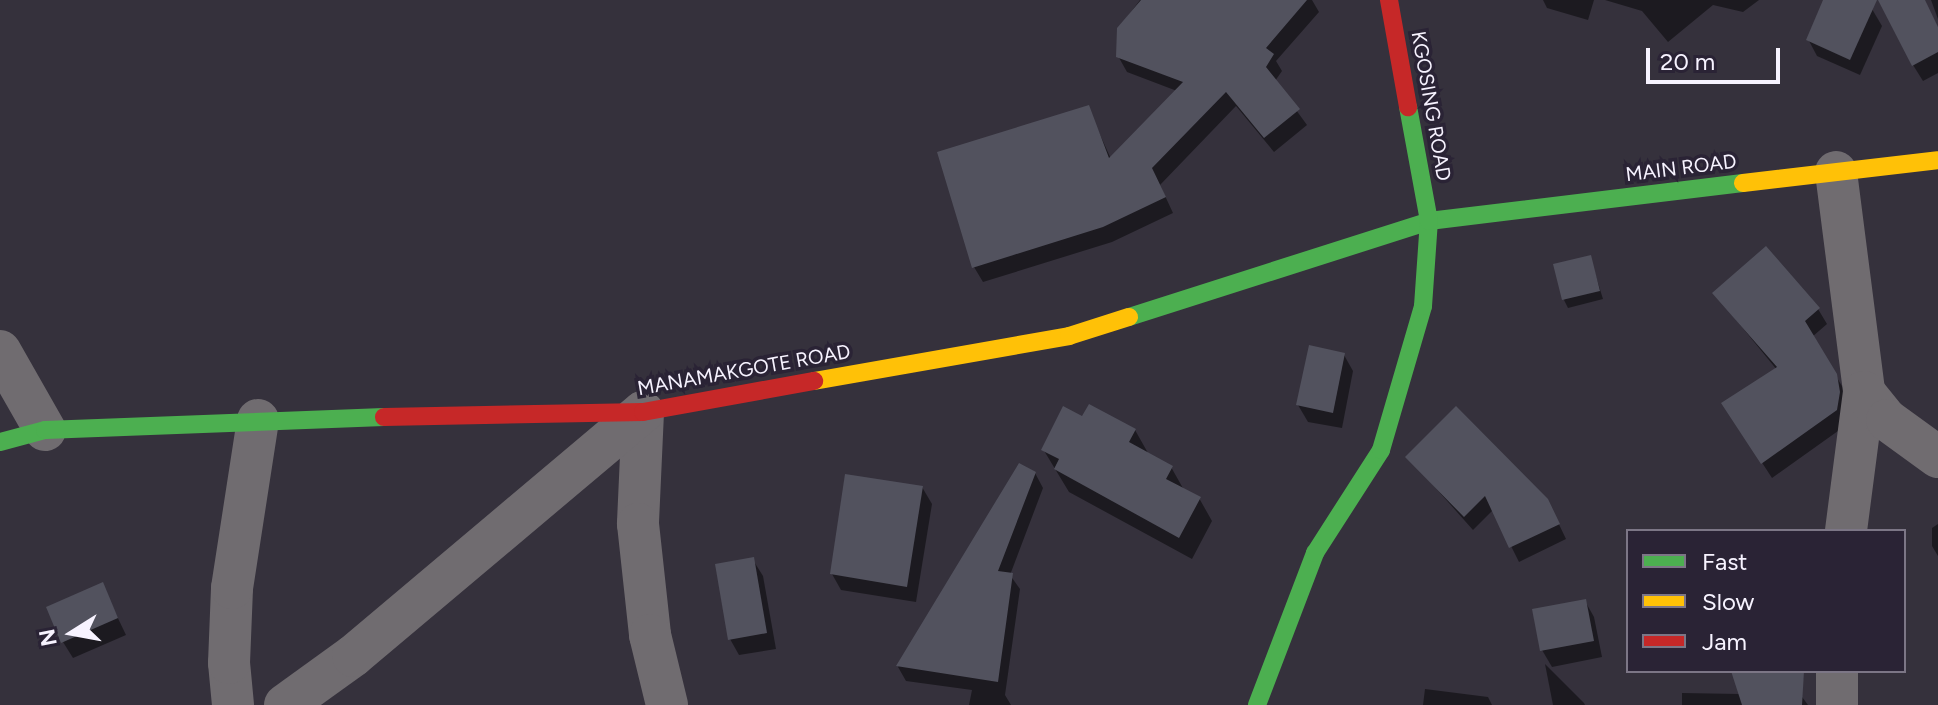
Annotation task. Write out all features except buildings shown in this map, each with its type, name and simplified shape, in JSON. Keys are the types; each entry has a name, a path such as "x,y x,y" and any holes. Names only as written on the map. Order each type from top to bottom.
{"street":[{"name":"KGOSING ROAD","path":"1257,705 1315,553 1381,450 1423,306 1429,221 1389,0"},
{"name":"MAIN ROAD","path":"1429,221 1938,160"},
{"path":"1836,172 1864,392 1846,529"},
{"name":"MANAMAKGOTE ROAD","path":"0,442 45,430 258,420 643,412 1069,336 1429,221"},
{"path":"0,351 45,430"},
{"path":"1864,392 1887,420 1938,457"},
{"path":"285,705 353,656 643,412"},
{"path":"643,412 638,524 650,635 667,705"},
{"path":"233,705 229,663 232,588 258,420"},
{"path":"1837,673 1837,705"}],"traffic: fast":[{"path":"1257,705 1315,553 1381,450 1423,306 1429,221 1408,107"},
{"path":"1129,317 1429,221 1743,183"},
{"path":"0,442 45,430 384,417"}],"traffic: slow":[{"path":"1743,183 1938,160"},
{"path":"814,381 1069,336 1129,317"}],"traffic: jam":[{"path":"1389,0 1408,107"},
{"path":"384,417 643,412 814,381"}]}
